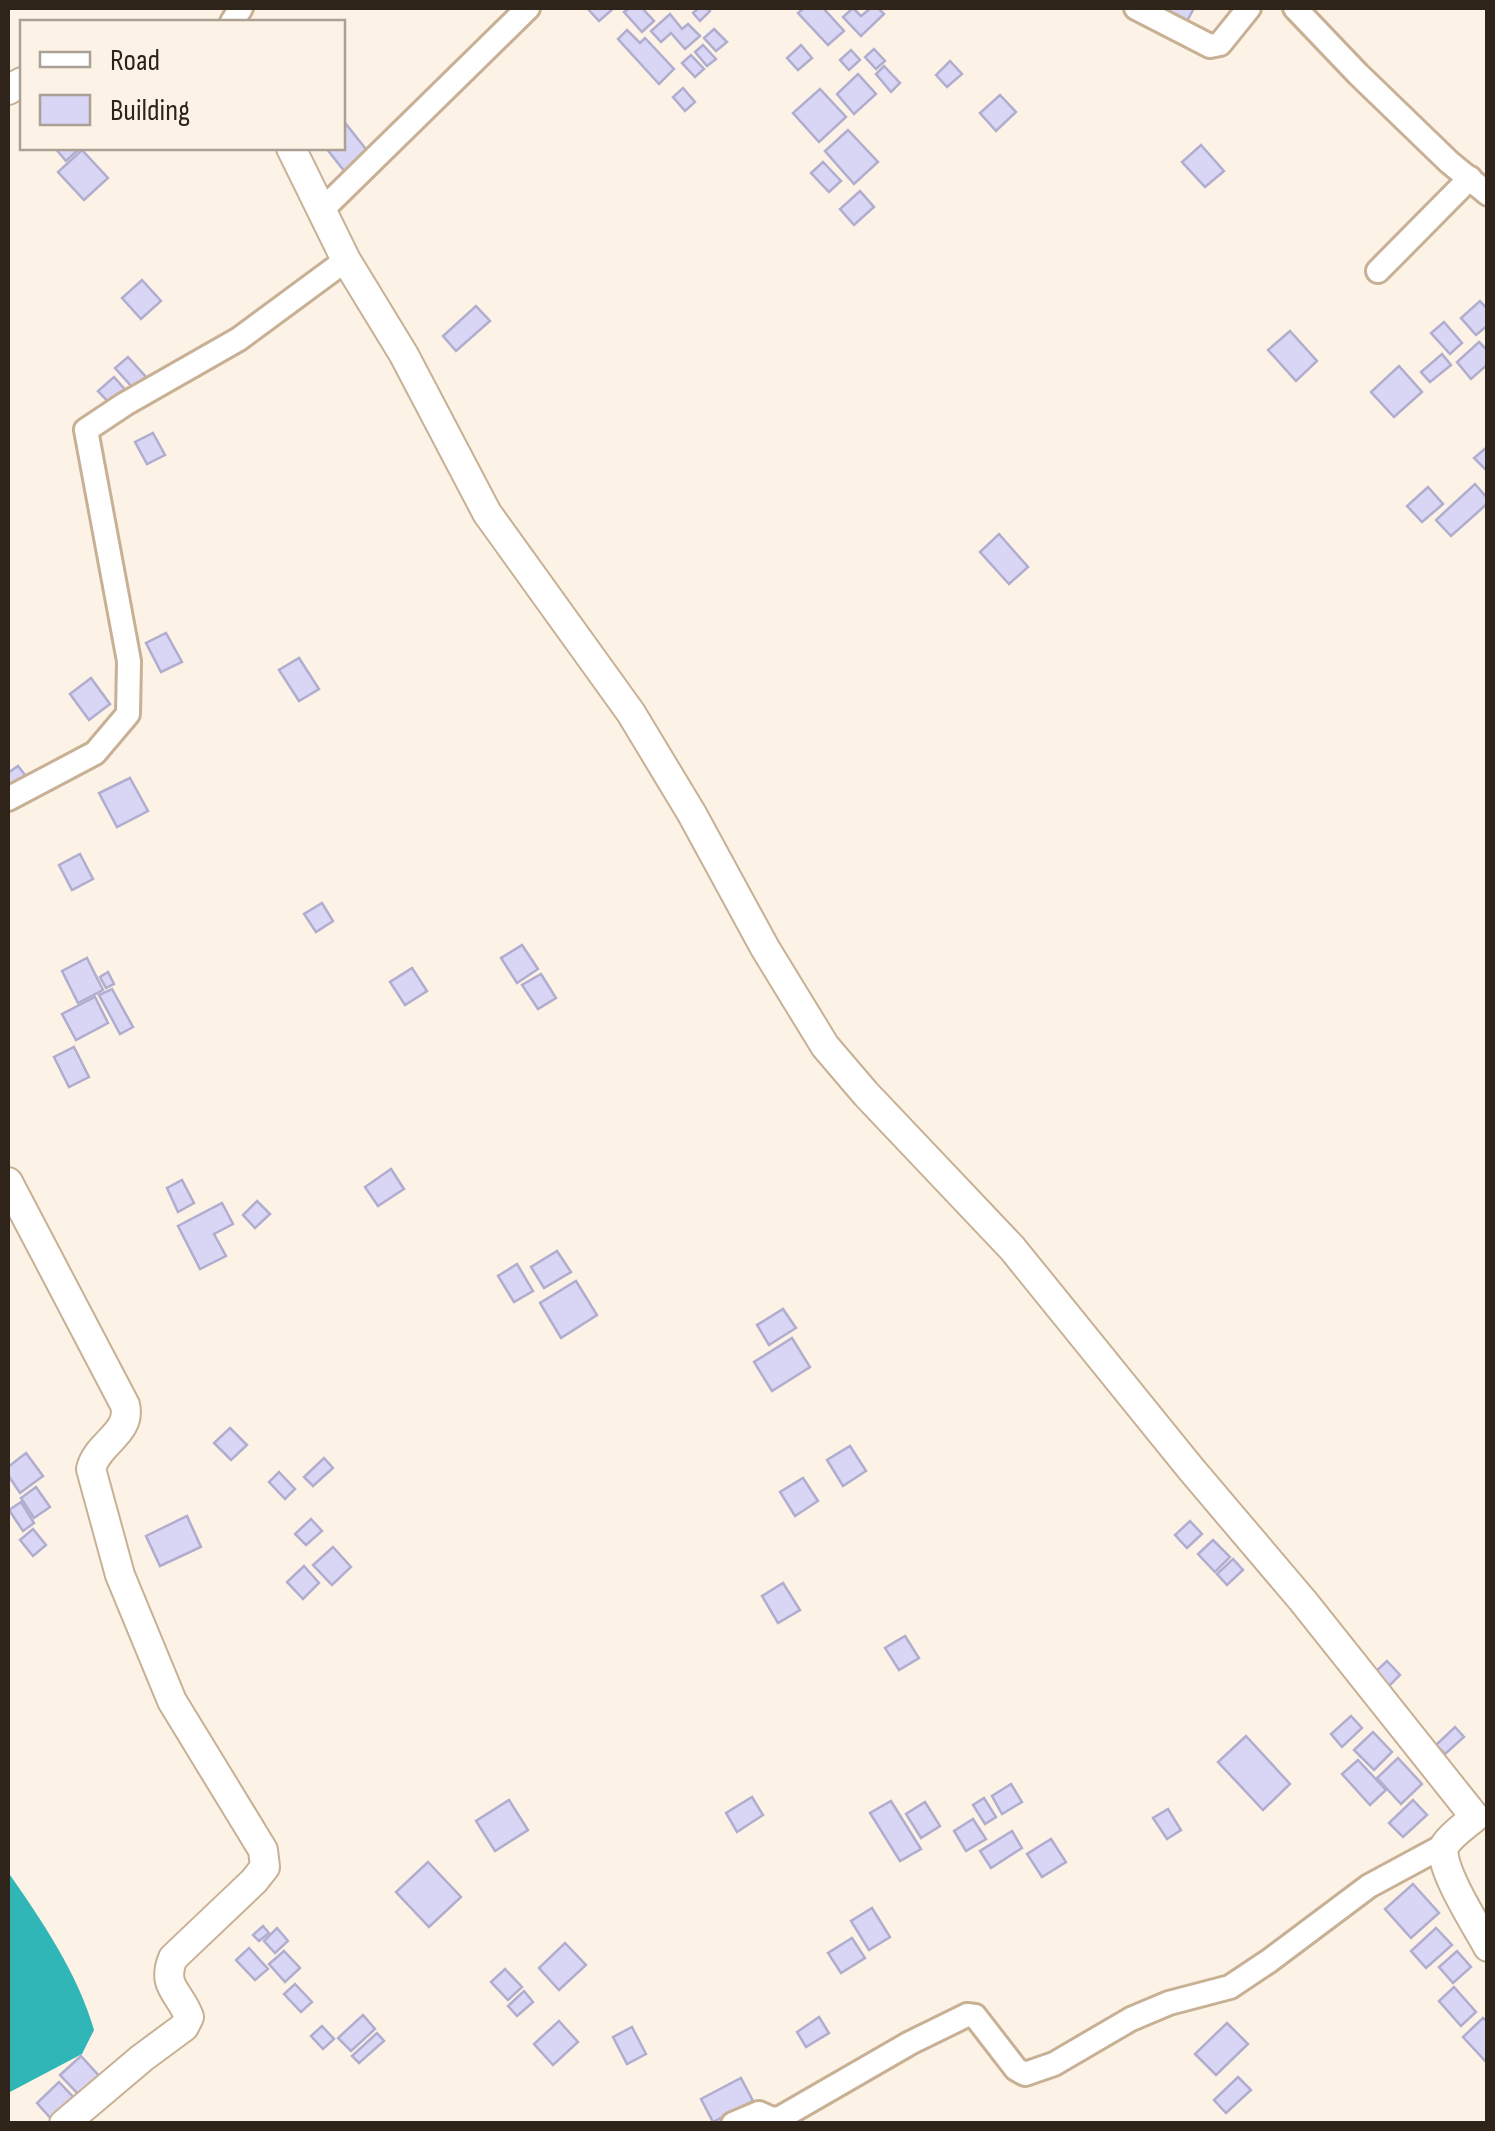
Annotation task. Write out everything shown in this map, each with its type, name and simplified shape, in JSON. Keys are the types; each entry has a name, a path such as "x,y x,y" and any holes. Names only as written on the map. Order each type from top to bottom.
{"street":[{"path":"322,210 528,8"},
{"path":"1136,8 1210,46 1220,44 1248,8"},
{"path":"1295,8 1449,162 1479,186 1378,271"},
{"path":"293,150 346,260 404,356 487,513 631,713 692,814 764,948 826,1046 866,1094 1012,1248 1481,1813 1445,1845 1369,1886 1230,1987 1168,2002 1054,2064 1026,2074 1016,2069 975,2016 967,2015 780,2118 759,2113 733,2124"},
{"path":"8,799 95,753 128,714 129,662 86,430 239,339 346,260"},
{"path":"8,1182 128,1414 125,1424 94,1456 90,1469 120,1575 172,1701 263,1850 264,1867 254,1881 173,1958 168,1982 189,2017 184,2028 64,2124"},
{"path":"1445,1845 1442,1855 1449,1877 1488,1947"}],"water":[{"path":"8,1872 68,1967 94,2030 82,2054 8,2093"}],"building":[{"path":"587,8 614,8 599,21"},
{"path":"642,8 654,21 642,32 624,12"},
{"path":"699,8 710,11 700,21 693,13"},
{"path":"804,8 823,8 844,31 828,45 798,13"},
{"path":"853,8 861,16 871,8 884,14 861,36 843,17"},
{"path":"1164,8 1194,8 1187,21"},
{"path":"670,14 682,29 688,24 700,36 685,49 671,33 661,42 651,31"},
{"path":"714,29 727,42 716,51 704,38"},
{"path":"627,30 640,43 645,38 674,69 659,84 618,39"},
{"path":"703,45 716,59 707,66 695,52"},
{"path":"801,45 812,58 798,70 787,58"},
{"path":"874,49 885,61 876,69 865,57"},
{"path":"851,50 860,60 849,70 840,60"},
{"path":"691,55 704,69 695,77 682,63"},
{"path":"950,61 962,74 947,87 936,75"},
{"path":"884,66 900,83 891,92 876,74"},
{"path":"858,74 876,94 854,114 837,94"},
{"path":"683,88 695,102 685,111 673,97"},
{"path":"820,89 846,117 819,142 793,113"},
{"path":"1000,95 1016,112 996,131 980,113"},
{"path":"345,124 369,153 345,172 328,150 345,150"},
{"path":"848,130 878,162 854,184 825,151"},
{"path":"1201,145 1224,171 1205,187 1182,162"},
{"path":"57,150 78,150 66,161"},
{"path":"82,150 108,178 84,200 58,172"},
{"path":"823,162 841,181 829,192 811,173"},
{"path":"860,191 874,207 854,225 840,209"},
{"path":"142,280 161,301 141,319 122,298"},
{"path":"1480,301 1488,310 1488,325 1476,335 1461,318"},
{"path":"476,306 490,321 456,351 443,336"},
{"path":"1444,322 1462,343 1450,354 1431,333"},
{"path":"1290,331 1317,361 1296,381 1268,350"},
{"path":"1479,342 1488,351 1488,364 1471,379 1457,362"},
{"path":"1442,354 1451,365 1430,382 1421,372"},
{"path":"128,357 146,377 133,388 115,368"},
{"path":"1399,366 1422,392 1394,417 1371,392"},
{"path":"114,377 129,394 114,408 98,391"},
{"path":"153,433 165,455 147,464 135,442"},
{"path":"1488,448 1488,472 1474,458"},
{"path":"1475,484 1488,503 1451,536 1436,520"},
{"path":"1428,487 1443,504 1422,522 1407,506"},
{"path":"999,534 1028,567 1009,584 980,552"},
{"path":"166,633 182,662 161,672 146,643"},
{"path":"299,658 319,689 299,701 279,670"},
{"path":"91,678 110,704 89,720 70,694"},
{"path":"18,766 29,780 13,792 8,773"},
{"path":"130,778 148,811 117,827 99,793"},
{"path":"80,854 93,879 72,890 59,865"},
{"path":"322,903 333,921 316,932 304,914"},
{"path":"522,945 538,969 517,983 501,958"},
{"path":"87,958 103,990 78,1003 62,971"},
{"path":"412,968 427,991 405,1005 390,982"},
{"path":"108,972 114,984 106,988 100,977"},
{"path":"541,974 556,998 538,1009 522,985"},
{"path":"112,989 133,1027 120,1034 99,995"},
{"path":"95,997 108,1023 76,1040 62,1014"},
{"path":"74,1047 89,1077 69,1087 54,1057"},
{"path":"391,1169 404,1189 378,1206 365,1187"},
{"path":"182,1180 194,1203 178,1212 167,1188"},
{"path":"257,1201 270,1214 255,1228 243,1215"},
{"path":"222,1203 233,1224 214,1234 226,1256 200,1269 178,1226"},
{"path":"557,1251 571,1272 544,1288 531,1267"},
{"path":"517,1264 533,1291 514,1302 498,1276"},
{"path":"576,1281 597,1315 561,1338 540,1303"},
{"path":"783,1309 796,1328 769,1345 757,1325"},
{"path":"792,1338 810,1367 772,1391 754,1362"},
{"path":"230,1428 247,1445 231,1460 214,1443"},
{"path":"850,1446 866,1471 843,1486 827,1460"},
{"path":"26,1453 43,1476 20,1493 8,1475 8,1467"},
{"path":"324,1458 333,1468 313,1486 304,1477"},
{"path":"279,1472 295,1489 285,1499 269,1482"},
{"path":"803,1478 818,1501 795,1516 780,1492"},
{"path":"36,1487 50,1507 34,1518 21,1498"},
{"path":"21,1502 34,1523 23,1531 9,1510"},
{"path":"187,1516 201,1547 160,1566 146,1536"},
{"path":"311,1519 322,1531 306,1545 295,1534"},
{"path":"1190,1521 1202,1534 1187,1548 1175,1535"},
{"path":"33,1529 46,1545 33,1556 20,1540"},
{"path":"1213,1540 1230,1557 1215,1572 1198,1554"},
{"path":"333,1547 351,1567 332,1585 313,1565"},
{"path":"1233,1559 1243,1570 1227,1585 1217,1574"},
{"path":"304,1566 319,1583 303,1599 287,1582"},
{"path":"783,1583 800,1610 778,1623 762,1596"},
{"path":"905,1636 919,1658 899,1670 885,1648"},
{"path":"1387,1661 1400,1675 1387,1688 1374,1673"},
{"path":"1351,1716 1362,1728 1342,1747 1331,1734"},
{"path":"1455,1727 1464,1737 1445,1754 1436,1745"},
{"path":"1373,1732 1392,1752 1374,1770 1354,1750"},
{"path":"1246,1736 1290,1784 1263,1810 1218,1762"},
{"path":"1398,1758 1422,1784 1401,1804 1377,1778"},
{"path":"1358,1760 1386,1790 1370,1805 1342,1774"},
{"path":"1011,1784 1022,1802 1002,1814 992,1796"},
{"path":"752,1797 763,1815 737,1832 726,1813"},
{"path":"984,1798 996,1817 985,1824 973,1805"},
{"path":"509,1800 528,1830 495,1851 476,1821"},
{"path":"1413,1800 1427,1815 1403,1837 1389,1823"},
{"path":"891,1801 921,1849 900,1861 870,1813"},
{"path":"925,1802 940,1826 921,1838 906,1814"},
{"path":"1168,1809 1181,1830 1167,1839 1153,1818"},
{"path":"973,1819 986,1839 966,1851 954,1831"},
{"path":"1012,1831 1022,1848 991,1868 980,1851"},
{"path":"1051,1839 1066,1862 1042,1877 1027,1854"},
{"path":"428,1862 461,1897 429,1927 396,1892"},
{"path":"1413,1884 1439,1913 1411,1938 1385,1909"},
{"path":"872,1908 890,1937 869,1950 851,1921"},
{"path":"263,1926 269,1933 259,1941 253,1935"},
{"path":"277,1928 288,1941 275,1953 264,1941"},
{"path":"1436,1928 1452,1945 1426,1968 1411,1951"},
{"path":"852,1938 865,1958 841,1973 828,1953"},
{"path":"565,1943 586,1965 559,1990 539,1968"},
{"path":"249,1948 268,1969 255,1980 236,1960"},
{"path":"284,1951 300,1968 285,1982 269,1964"},
{"path":"1457,1951 1471,1967 1453,1983 1439,1967"},
{"path":"505,1969 522,1987 508,2000 491,1982"},
{"path":"295,1984 312,2002 301,2012 284,1994"},
{"path":"1454,1987 1476,2012 1461,2026 1439,2001"},
{"path":"524,1991 533,2002 517,2016 508,2006"},
{"path":"363,2015 375,2029 351,2051 338,2038"},
{"path":"819,2017 829,2033 806,2047 797,2032"},
{"path":"1483,2018 1488,2022 1488,2064 1463,2037"},
{"path":"559,2021 578,2042 553,2065 534,2044"},
{"path":"1227,2023 1248,2044 1216,2075 1195,2054"},
{"path":"322,2026 334,2039 323,2049 311,2036"},
{"path":"632,2027 646,2054 627,2064 613,2037"},
{"path":"377,2033 384,2041 359,2063 352,2056"},
{"path":"81,2056 101,2078 81,2097 60,2075"},
{"path":"1238,2077 1251,2090 1226,2113 1214,2100"},
{"path":"741,2078 753,2101 713,2122 701,2099"},
{"path":"59,2082 77,2101 54,2122 37,2103"}]}
